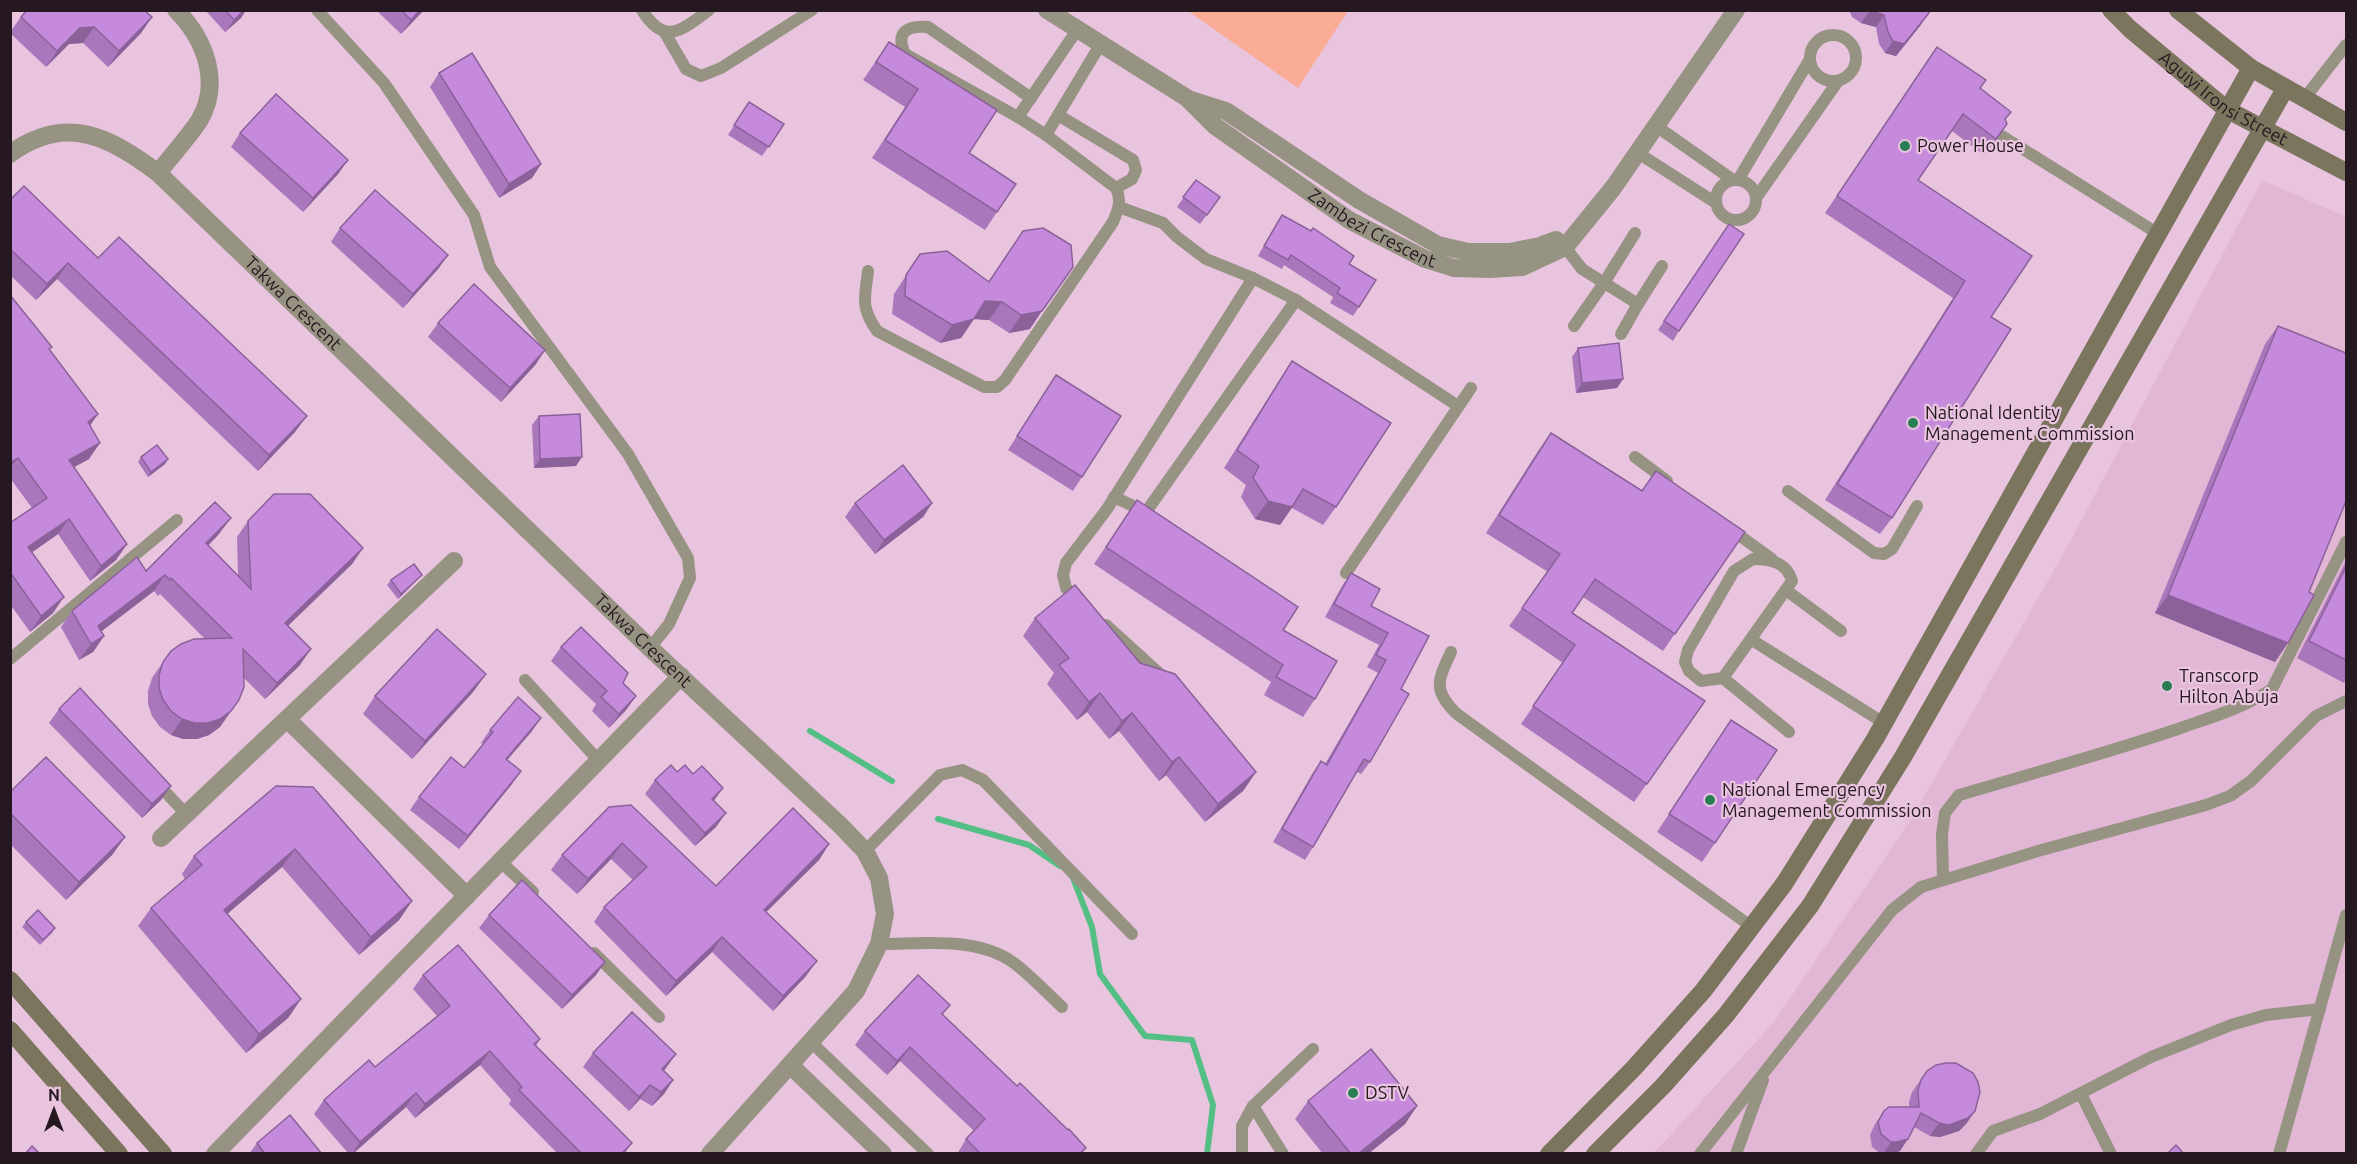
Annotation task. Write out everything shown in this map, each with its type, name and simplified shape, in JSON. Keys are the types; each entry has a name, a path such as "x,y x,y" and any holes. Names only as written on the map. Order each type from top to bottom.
{"main road":[{"name":"Aguiyi Ironsi Street","path":"2111,10 2130,29 2226,109 2346,172"},
{"path":"2178,10 2251,68 2346,122"},
{"path":"1549,1154 1634,1068 1702,990 1784,884 1884,723 2251,68"},
{"path":"1595,1154 1671,1077 1770,959 1810,906 1859,831 2285,89"},
{"path":"10,980 163,1154"},
{"path":"10,1030 119,1154"}],"street":[{"path":"158,173 199,120 208,96 210,69 203,46 189,23 176,10"},
{"name":"Zambezi Crescent","path":"1047,10 1187,98 1226,111 1359,200 1438,245 1468,252 1510,252 1540,246 1578,232"},
{"name":"Zambezi Crescent","path":"1187,98 1215,126 1349,220 1425,259 1454,268 1522,267 1564,247 1578,232 1638,153 1736,10"},
{"name":"Takwa Crescent","path":"10,154 42,137 63,132 86,134 108,140 128,150 158,173 650,648 865,851 879,878 885,914 879,944 855,991 710,1154"},
{"path":"161,838 454,561"},
{"path":"214,1154 681,676"},
{"path":"287,718 467,896"},
{"path":"790,1065 883,1154"}],"lane":[{"path":"317,10 384,83 474,215 490,267 628,454 688,558 690,578 669,624 650,648"},
{"path":"642,10 652,26 665,33 686,69 701,76 721,68 812,10"},
{"path":"665,33 682,31 710,10"},
{"path":"868,271 866,315 877,331 984,387 997,387 1005,380 1113,222 1119,207 1119,195 1116,188 1046,135 905,54 901,45 902,35 907,29 915,26 928,27 1031,98"},
{"path":"1018,117 1077,30"},
{"path":"1810,59 1816,74 1830,81 1838,81 1845,78 1855,66 1856,58 1851,43 1837,35 1828,36 1815,44 1810,59 1736,180 1720,188 1716,195 1718,211 1724,216 1739,221 1752,213 1756,198 1838,81"},
{"path":"1046,135 1100,45"},
{"path":"2304,99 2346,45"},
{"path":"1058,115 1133,160 1136,170 1132,179 1116,188"},
{"path":"1656,126 1736,180 1749,184 1756,198"},
{"path":"2002,136 2157,233"},
{"path":"1638,153 1716,203"},
{"path":"1119,207 1163,223 1206,259 1253,278 1296,300 1458,406"},
{"path":"1574,326 1635,233"},
{"path":"1564,247 1582,269 1638,304"},
{"path":"1622,334 1662,266"},
{"path":"1167,682 1066,588 1063,574 1066,563 1098,523 1253,278"},
{"path":"1114,497 1150,515 1296,300"},
{"path":"1346,573 1471,388"},
{"path":"1635,457 1680,491"},
{"path":"1788,490 1874,553 1884,554 1892,549 1917,506"},
{"path":"1717,518 1790,572 1792,581 1723,678 1701,681 1689,671 1685,662 1688,650 1734,571 1753,559 1772,560"},
{"path":"10,659 177,520"},
{"path":"1943,880 1942,834 1945,813 1959,795 2236,709 2258,699 2272,689 2346,542"},
{"path":"1786,590 1841,632"},
{"path":"1752,640 1884,723"},
{"path":"1451,652 1440,677 1439,690 1444,702 1457,714 1752,927"},
{"path":"1723,678 1790,732"},
{"path":"525,681 599,761"},
{"path":"1700,1154 1892,910 1921,887 2038,851 2206,805 2230,796 2251,781 2316,716 2346,701"},
{"path":"865,851 940,775 962,770 983,780 1132,934"},
{"path":"147,772 186,814"},
{"path":"501,862 543,902"},
{"path":"2279,1154 2346,915"},
{"path":"584,943 659,1017"},
{"path":"879,944 960,945 988,950 1013,963 1062,1007"},
{"path":"1976,1154 1993,1131 2040,1114 2151,1057 2266,1014 2320,1009"},
{"path":"810,1042 928,1154"},
{"path":"1242,1154 1242,1126 1253,1106 1313,1049"},
{"path":"1736,1154 1767,1070"},
{"path":"2081,1094 2110,1154"},
{"path":"1253,1106 1283,1154"},
{"path":"1604,1154 1618,1133"}],"shaded area":[{"path":"1188,11 1348,11 1298,88"},
{"name":"Transcorp Hilton Abuja","path":"2262,180 2346,217 2346,1153 1653,1154 1774,1022 1910,821 2065,551"}],"building":[{"path":"27,10 144,10 152,17 119,51 94,27 80,28 57,51 21,17"},
{"path":"225,10 244,10 234,20"},
{"path":"401,10 420,10 411,20"},
{"path":"1869,10 1929,10 1929,13 1904,44 1893,41 1884,15"},
{"path":"889,42 997,110 969,153 1016,184 997,212 885,140 918,89 876,62"},
{"path":"1937,47 1986,80 1980,88 2011,112 2005,119 2007,124 1996,139 1963,114 1918,180 2032,256 1991,317 2011,329 1892,518 1837,484 1965,281 1837,196"},
{"path":"472,53 541,164 509,184 439,73"},
{"path":"276,94 348,160 313,198 240,133"},
{"path":"749,102 784,124 769,147 734,125"},
{"path":"1196,180 1220,197 1207,215 1183,197"},
{"path":"24,186 98,258 119,237 307,416 269,455 68,263 47,284 10,249 10,200"},
{"path":"375,190 448,255 413,294 340,228"},
{"path":"1282,215 1311,231 1313,228 1354,256 1349,264 1376,280 1359,307 1337,293 1340,288 1291,255 1288,260 1264,246"},
{"path":"1729,224 1744,234 1679,331 1664,321"},
{"path":"1043,228 1071,245 1073,267 1042,311 1021,315 1002,302 985,301 974,319 952,325 905,296 906,275 920,254 947,251 989,282 1023,231"},
{"path":"474,284 545,350 510,388 438,323"},
{"path":"10,295 52,347 49,349 98,414 88,422 100,443 69,460 127,544 101,566 69,519 28,547 64,597 41,616 10,572 10,523 47,498 18,458 10,463"},
{"path":"2278,326 2346,353 2346,501 2309,592 2314,595 2288,643 2168,595"},
{"path":"1619,343 1623,379 1582,383 1578,348"},
{"path":"1292,361 1391,423 1336,507 1303,489 1292,507 1268,501 1253,478 1259,466 1237,450"},
{"path":"1056,375 1121,416 1082,477 1017,436"},
{"path":"580,414 582,457 540,459 539,416"},
{"path":"1551,433 1642,491 1656,471 1745,532 1675,634 1595,579 1572,613 1705,701 1647,784 1533,706 1575,645 1522,608 1560,554 1499,515"},
{"path":"157,445 168,459 151,472 141,457"},
{"path":"903,465 932,503 884,540 855,503"},
{"path":"274,494 310,494 363,548 285,623 311,649 277,683 243,649 244,687 231,711 220,719 208,723 194,723 182,719 171,711 163,700 159,688 159,675 163,662 171,651 194,639 232,638 171,578 170,580 165,575 98,626 104,636 91,644 72,611 137,557 146,571 215,502 231,518 206,543 251,589 248,521"},
{"path":"1137,500 1298,607 1283,630 1337,661 1315,699 1276,677 1283,665 1106,547"},
{"path":"414,564 422,575 401,594 391,580"},
{"path":"2346,567 2346,660 2309,641"},
{"path":"1351,573 1380,589 1371,606 1429,636 1401,689 1409,694 1370,762 1364,759 1313,847 1282,829 1321,761 1327,765 1386,660 1376,655 1388,633 1334,604"},
{"path":"1075,585 1140,663 1175,674 1256,772 1218,804 1179,757 1172,762 1132,713 1122,721 1100,693 1089,702 1059,665 1069,658 1035,618"},
{"path":"581,627 628,673 623,683 636,696 619,714 601,697 607,691 561,647"},
{"path":"437,629 486,674 425,741 375,696"},
{"path":"80,688 171,786 152,804 59,709"},
{"path":"518,697 541,718 506,759 521,771 468,836 419,797 451,757 464,768 493,732 490,730"},
{"name":"National Emergency Management Commission","path":"1731,720 1777,750 1715,843 1669,814"},
{"path":"46,757 125,837 79,882 10,813 10,792"},
{"path":"671,765 677,772 685,765 693,774 702,766 723,788 712,799 726,813 705,833 655,780"},
{"path":"276,786 313,787 412,901 371,937 295,849 224,910 301,999 259,1034 151,908 202,865 194,856"},
{"path":"631,805 716,886 793,808 829,844 764,910 817,961 783,996 722,937 676,981 604,907 647,867 622,843 588,879 562,855 609,807"},
{"path":"522,880 605,962 572,995 489,915"},
{"path":"38,910 55,928 43,940 26,922"},
{"path":"458,945 540,1039 534,1044 632,1143 621,1154 582,1154 519,1090 522,1087 490,1051 425,1104 416,1093 360,1142 324,1100 369,1060 375,1067 450,1006 423,975"},
{"path":"918,975 950,1005 942,1014 1017,1086 1020,1083 1086,1148 1079,1154 981,1154 966,1139 985,1119 910,1047 897,1061 865,1031"},
{"path":"632,1012 676,1054 662,1069 673,1080 661,1092 650,1085 639,1097 593,1053"},
{"name":"DSTV","path":"1371,1049 1417,1106 1358,1154 1351,1154 1308,1101"},
{"path":"1956,1063 1973,1073 1980,1092 1975,1111 1968,1118 1949,1125 1939,1123 1921,1113 1908,1139 1897,1142 1891,1142 1881,1134 1878,1122 1884,1111 1889,1107 1919,1107 1918,1090 1921,1080 1927,1071 1936,1065"},
{"path":"290,1115 322,1154 265,1154 257,1143"},
{"path":"2176,1145 2184,1154 2167,1154"},
{"path":"32,1146 40,1154 25,1154"}],"waterway":[{"path":"810,731 892,781"},
{"path":"938,819 1029,845 1060,866"},
{"path":"1073,878 1092,927 1100,974 1145,1036 1192,1040 1213,1105 1207,1154"}],"place":[{"name":"Power House","path":"1905,146"},
{"name":"National Identity Management Commission","path":"1913,423"},
{"name":"Transcorp Hilton Abuja","path":"2167,686"},
{"name":"National Emergency Management Commission","path":"1710,800"},
{"name":"DSTV","path":"1353,1093"}]}
